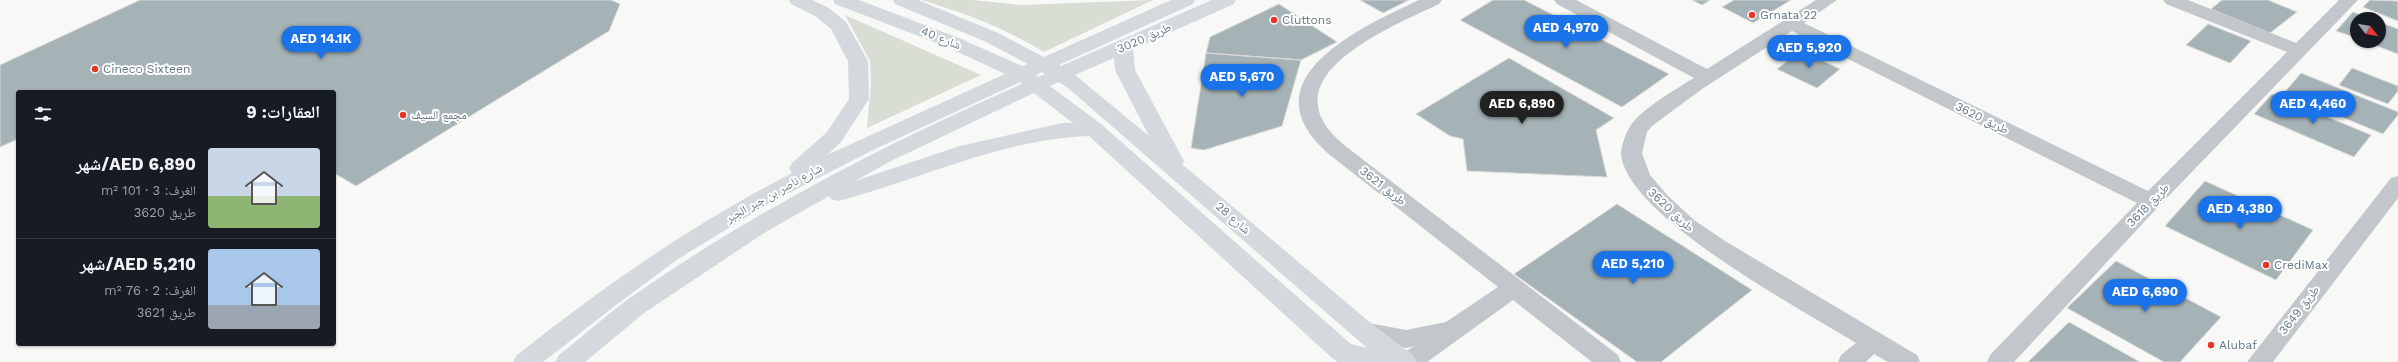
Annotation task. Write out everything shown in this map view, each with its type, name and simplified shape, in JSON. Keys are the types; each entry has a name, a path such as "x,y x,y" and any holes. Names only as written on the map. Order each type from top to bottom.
{"main road":[{"path":"761,198 815,155 834,137 859,99 858,61 839,26 822,12 798,0"},
{"name":"شارع 40","path":"842,0 952,42 1028,80"},
{"name":"شارع 40","path":"902,0 1014,46 1053,69"},
{"name":"طريق 3020","path":"1053,69 1186,0"},
{"name":"طريق 3020","path":"1053,69 1123,48 1227,0"},
{"path":"1123,48 1126,70 1133,87 1180,172"},
{"name":"شارع ناصر بن جبر الجبر","path":"526,362 620,289 685,245 761,198 844,154 1053,69"},
{"name":"شارع 28","path":"1053,69 1180,172 1362,331 1404,362"},
{"path":"1028,80 1094,129 1347,356 1388,362"},
{"name":"شارع ناصر بن جبر الجبر","path":"568,362 635,307 756,227 882,157 1028,80"},
{"path":"756,227 856,186 968,151 1062,130 1094,129"}],"street":[{"name":"طريق 3621","path":"1433,0 1357,40 1333,55 1317,71 1308,89 1308,105 1313,124 1340,153 1609,362"},
{"path":"1563,0 1707,77"},
{"name":"طريق 3620","path":"1827,0 1707,77 1648,120 1637,132 1631,147 1632,160 1645,185 1675,216 1706,241 1872,342 1908,362"},
{"path":"2172,0 2300,51"},
{"name":"طريق 3618","path":"1998,362 2151,201 2349,0"},
{"name":"طريق 3620","path":"1791,24 2151,201"},
{"name":"طريق 3649","path":"2259,362 2398,183"},
{"path":"1410,362 1456,327 1514,288"},
{"path":"1362,331 1406,339 1456,327"},
{"path":"1850,362 1872,342"}],"shaded area":[{"path":"921,0 973,0 1021,5 1153,0 1044,52 999,28 953,10"},
{"path":"845,15 981,75 867,128 871,83 870,61"}],"building":[{"name":"مجمع السيف","path":"140,0 611,0 620,4 609,31 356,186 336,174 336,90 16,90 16,140 0,147 0,65"},
{"path":"1360,0 1409,0 1383,13"},
{"path":"1493,0 1524,0 1669,74 1622,107 1460,20"},
{"path":"1692,0 1710,0 1702,5"},
{"name":"Grnata 22","path":"1734,0 1791,0 1753,23 1722,7"},
{"path":"2222,0 2268,0 2297,12 2270,33 2211,9"},
{"path":"2370,0 2398,1 2398,21 2386,16 2386,12 2376,12 2363,7"},
{"name":"Cluttons","path":"1279,4 1337,42 1301,60 1206,53 1210,37"},
{"path":"2350,15 2350,36 2336,31"},
{"path":"2208,24 2251,41 2230,63 2186,45"},
{"path":"2386,25 2398,29 2398,54 2382,48 2386,48"},
{"path":"1799,52 1806,53 1840,69 1817,88 1777,69"},
{"path":"1206,53 1301,60 1282,126 1204,150 1191,148"},
{"path":"1509,58 1614,118 1596,130 1607,177 1467,171 1463,139 1450,136 1416,114"},
{"path":"2352,68 2398,86 2398,91 2388,104 2339,85"},
{"path":"2301,73 2398,112 2398,115 2383,134 2284,93"},
{"path":"2272,94 2371,135 2354,157 2254,114"},
{"path":"2205,181 2313,230 2276,280 2165,226"},
{"path":"1617,204 1752,290 1661,362 1637,362 1514,274"},
{"path":"2116,261 2221,317 2180,362 2164,362 2067,308"},
{"path":"2069,322 2140,362 2028,362"}],"place":[{"name":"Grnata 22","path":"1752,15"},
{"name":"Cluttons","path":"1274,20"},
{"name":"Cineco Sixteen","path":"95,69"},
{"name":"مجمع السيف","path":"403,115"},
{"name":"CrediMax","path":"2266,265"},
{"name":"Alubaf","path":"2211,345"}]}
